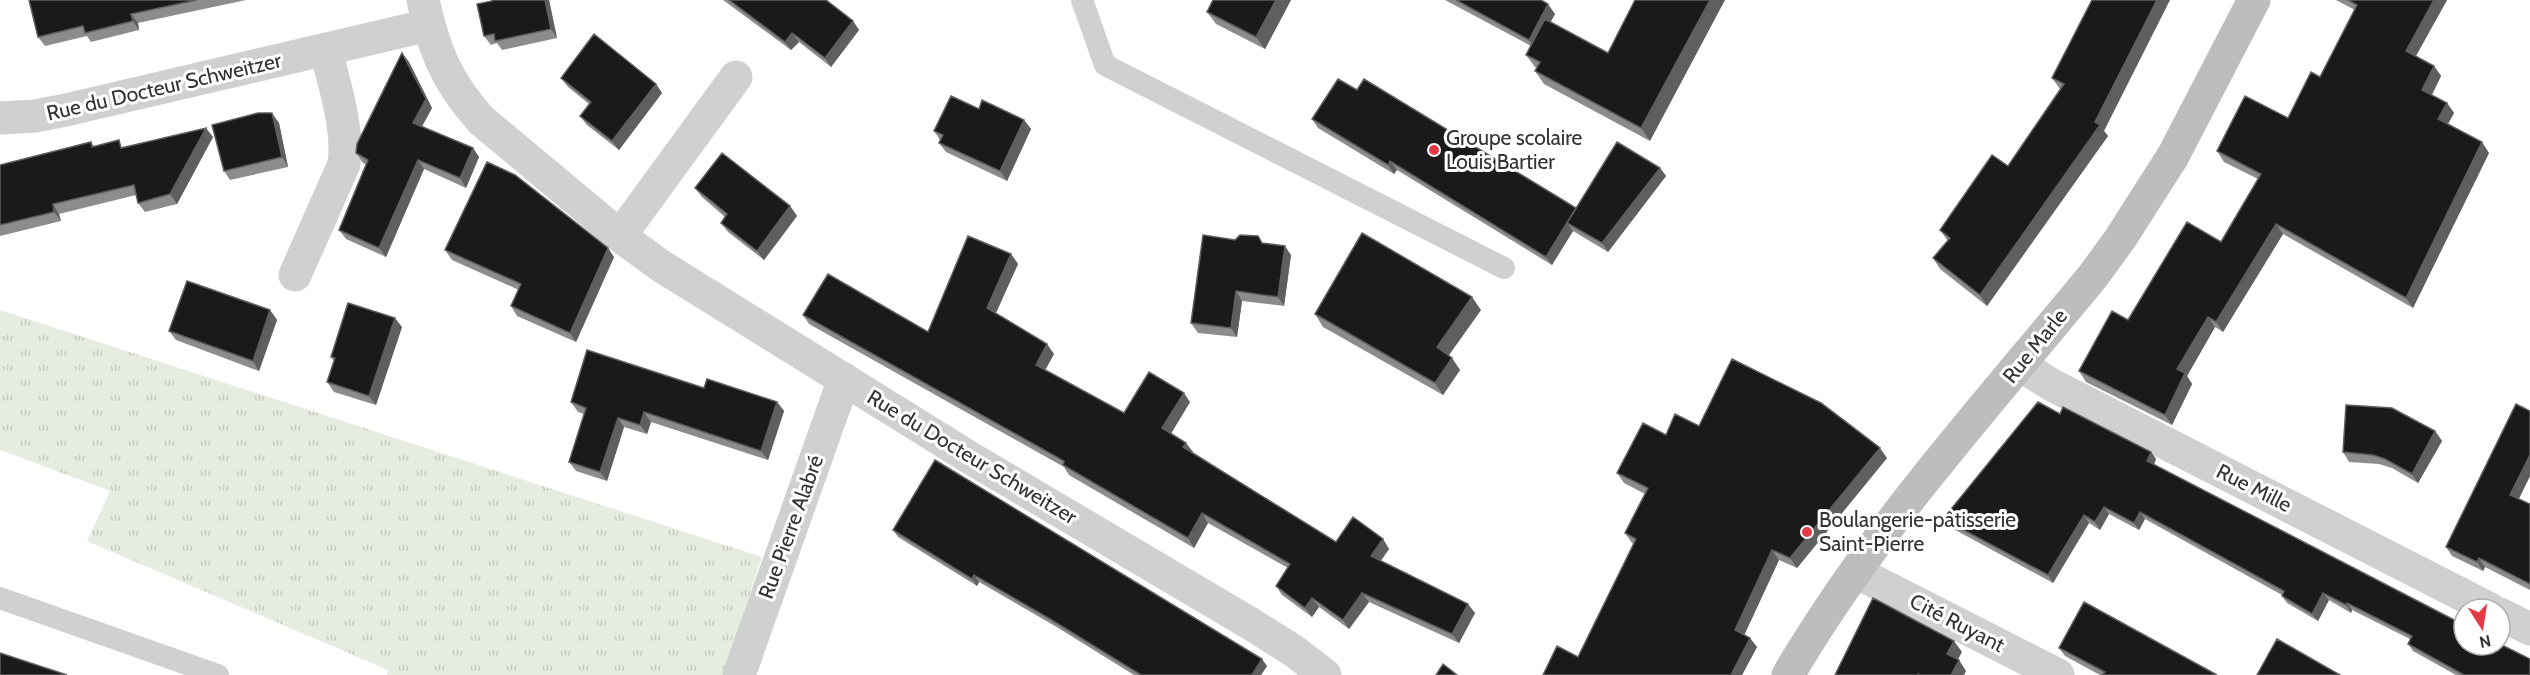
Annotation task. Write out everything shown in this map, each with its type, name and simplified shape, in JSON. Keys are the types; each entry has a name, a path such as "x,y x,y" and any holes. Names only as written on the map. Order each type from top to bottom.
{"main road":[{"name":"Rue Marle","path":"1788,675 1820,622 1913,495 2106,257 2173,156 2254,0"}],"street":[{"name":"Rue du Docteur Schweitzer","path":"0,118 35,116 66,110 326,49 426,13 437,53 447,76 460,97 481,120 620,236 660,266 972,459 1251,624 1294,651 1325,675"},
{"path":"295,275 344,164 346,147 344,131 326,49"},
{"path":"620,236 736,77"},
{"name":"Rue Mille","path":"2020,365 2052,385 2467,597"},
{"name":"Rue Pierre Alabré","path":"739,675 844,379"},
{"name":"Cité Ruyant","path":"1856,572 2058,675"},
{"path":"2512,620 2530,629"}],"lane":[{"path":"1082,0 1105,65 1504,268"},
{"path":"0,598 218,675"}],"green space":[{"path":"0,310 762,557 723,675 387,675 388,670 87,541 110,491 0,450"}],"building":[{"path":"29,0 197,0 131,14 133,21 85,33 83,26 38,37"},
{"path":"492,0 545,0 551,29 495,41 494,34 484,36 477,4"},
{"path":"729,0 826,0 853,21 825,58 792,33 785,42"},
{"path":"1213,0 1276,0 1256,37 1207,12"},
{"path":"1456,0 1541,0 1548,4 1529,40"},
{"path":"1635,0 1710,0 1641,128 1535,71 1540,62 1526,55 1545,19 1608,53"},
{"path":"2092,0 2157,0 2095,122 2100,125 1980,295 1933,258 1950,238 1940,230 1992,155 2008,166 2064,84 2052,78"},
{"path":"2348,0 2434,0 2406,51 2434,66 2422,90 2447,103 2438,119 2482,142 2406,298 2276,224 2216,322 2208,317 2177,369 2185,373 2165,415 2079,371 2112,311 2128,320 2187,222 2221,242 2261,174 2217,151 2245,96 2288,118 2311,72 2320,77 2357,5"},
{"path":"594,34 656,84 612,141 580,116 591,102 561,78"},
{"path":"402,53 426,99 413,123 473,148 460,178 418,160 379,248 339,230 368,160 356,153 357,144"},
{"path":"1338,79 1357,90 1364,79 1576,208 1546,257 1390,161 1388,165 1312,119"},
{"path":"951,96 979,109 982,100 1024,120 1000,171 939,143 943,135 934,131"},
{"path":"258,113 272,113 282,157 224,171 212,125"},
{"path":"206,128 170,194 138,203 134,185 53,204 54,212 0,225 0,165 91,142 92,147 119,140 121,148"},
{"path":"1617,142 1660,168 1602,243 1567,223"},
{"path":"722,153 790,206 757,251 721,223 727,214 695,188"},
{"path":"487,162 515,175 608,248 570,333 511,306 521,284 445,250"},
{"path":"1362,233 1472,297 1437,347 1452,358 1435,383 1315,314"},
{"path":"1203,235 1235,240 1240,235 1258,236 1262,243 1285,246 1278,297 1236,291 1231,328 1191,323"},
{"path":"968,236 1011,254 987,308 1047,344 1036,365 1124,413 1149,372 1184,393 1162,428 1186,443 1183,447 1336,542 1353,517 1383,539 1371,556 1468,604 1452,634 1362,593 1343,620 1312,598 1305,608 1276,586 1290,564 1202,513 1188,538 1063,465 1064,461 803,315 828,274 928,332"},
{"path":"187,281 270,310 253,361 169,331"},
{"path":"348,303 395,318 369,396 327,382 335,358 331,357"},
{"path":"587,350 704,388 707,379 777,402 761,451 644,412 640,425 618,418 600,472 569,462 586,408 571,402"},
{"path":"1732,359 1821,403 1880,448 1790,558 1772,550 1735,630 1750,638 1731,675 1543,675 1557,646 1578,657 1636,539 1625,533 1648,488 1617,473 1643,423 1666,435 1675,414 1699,426"},
{"path":"2038,402 2060,414 2063,407 2151,452 2147,461 2452,619 2452,657 2512,657 2512,650 2530,659 2530,675 2464,675 2408,644 2412,636 2323,593 2312,614 2282,596 2284,591 2140,512 2134,523 2104,507 2095,522 2084,515 2048,575 1943,519"},
{"path":"2516,404 2530,411 2530,455 2510,495 2530,504 2530,584 2479,558 2477,562 2446,547"},
{"path":"2346,405 2392,408 2435,431 2412,474 2373,455 2343,452"},
{"path":"935,460 1262,659 1252,675 1141,675 974,575 972,579 893,530"},
{"path":"1873,598 1954,641 1947,654 1959,660 1951,675 1835,675"},
{"path":"2084,602 2217,675 2102,675 2105,672 2059,648"},
{"path":"2277,639 2340,675 2257,675"},
{"path":"0,653 67,675 0,675"},
{"path":"1443,664 1457,675 1436,675"}],"place":[{"name":"Groupe scolaire Louis Bartier","path":"1434,150"},
{"name":"Boulangerie-pâtisserie Saint-Pierre","path":"1807,532"}]}
